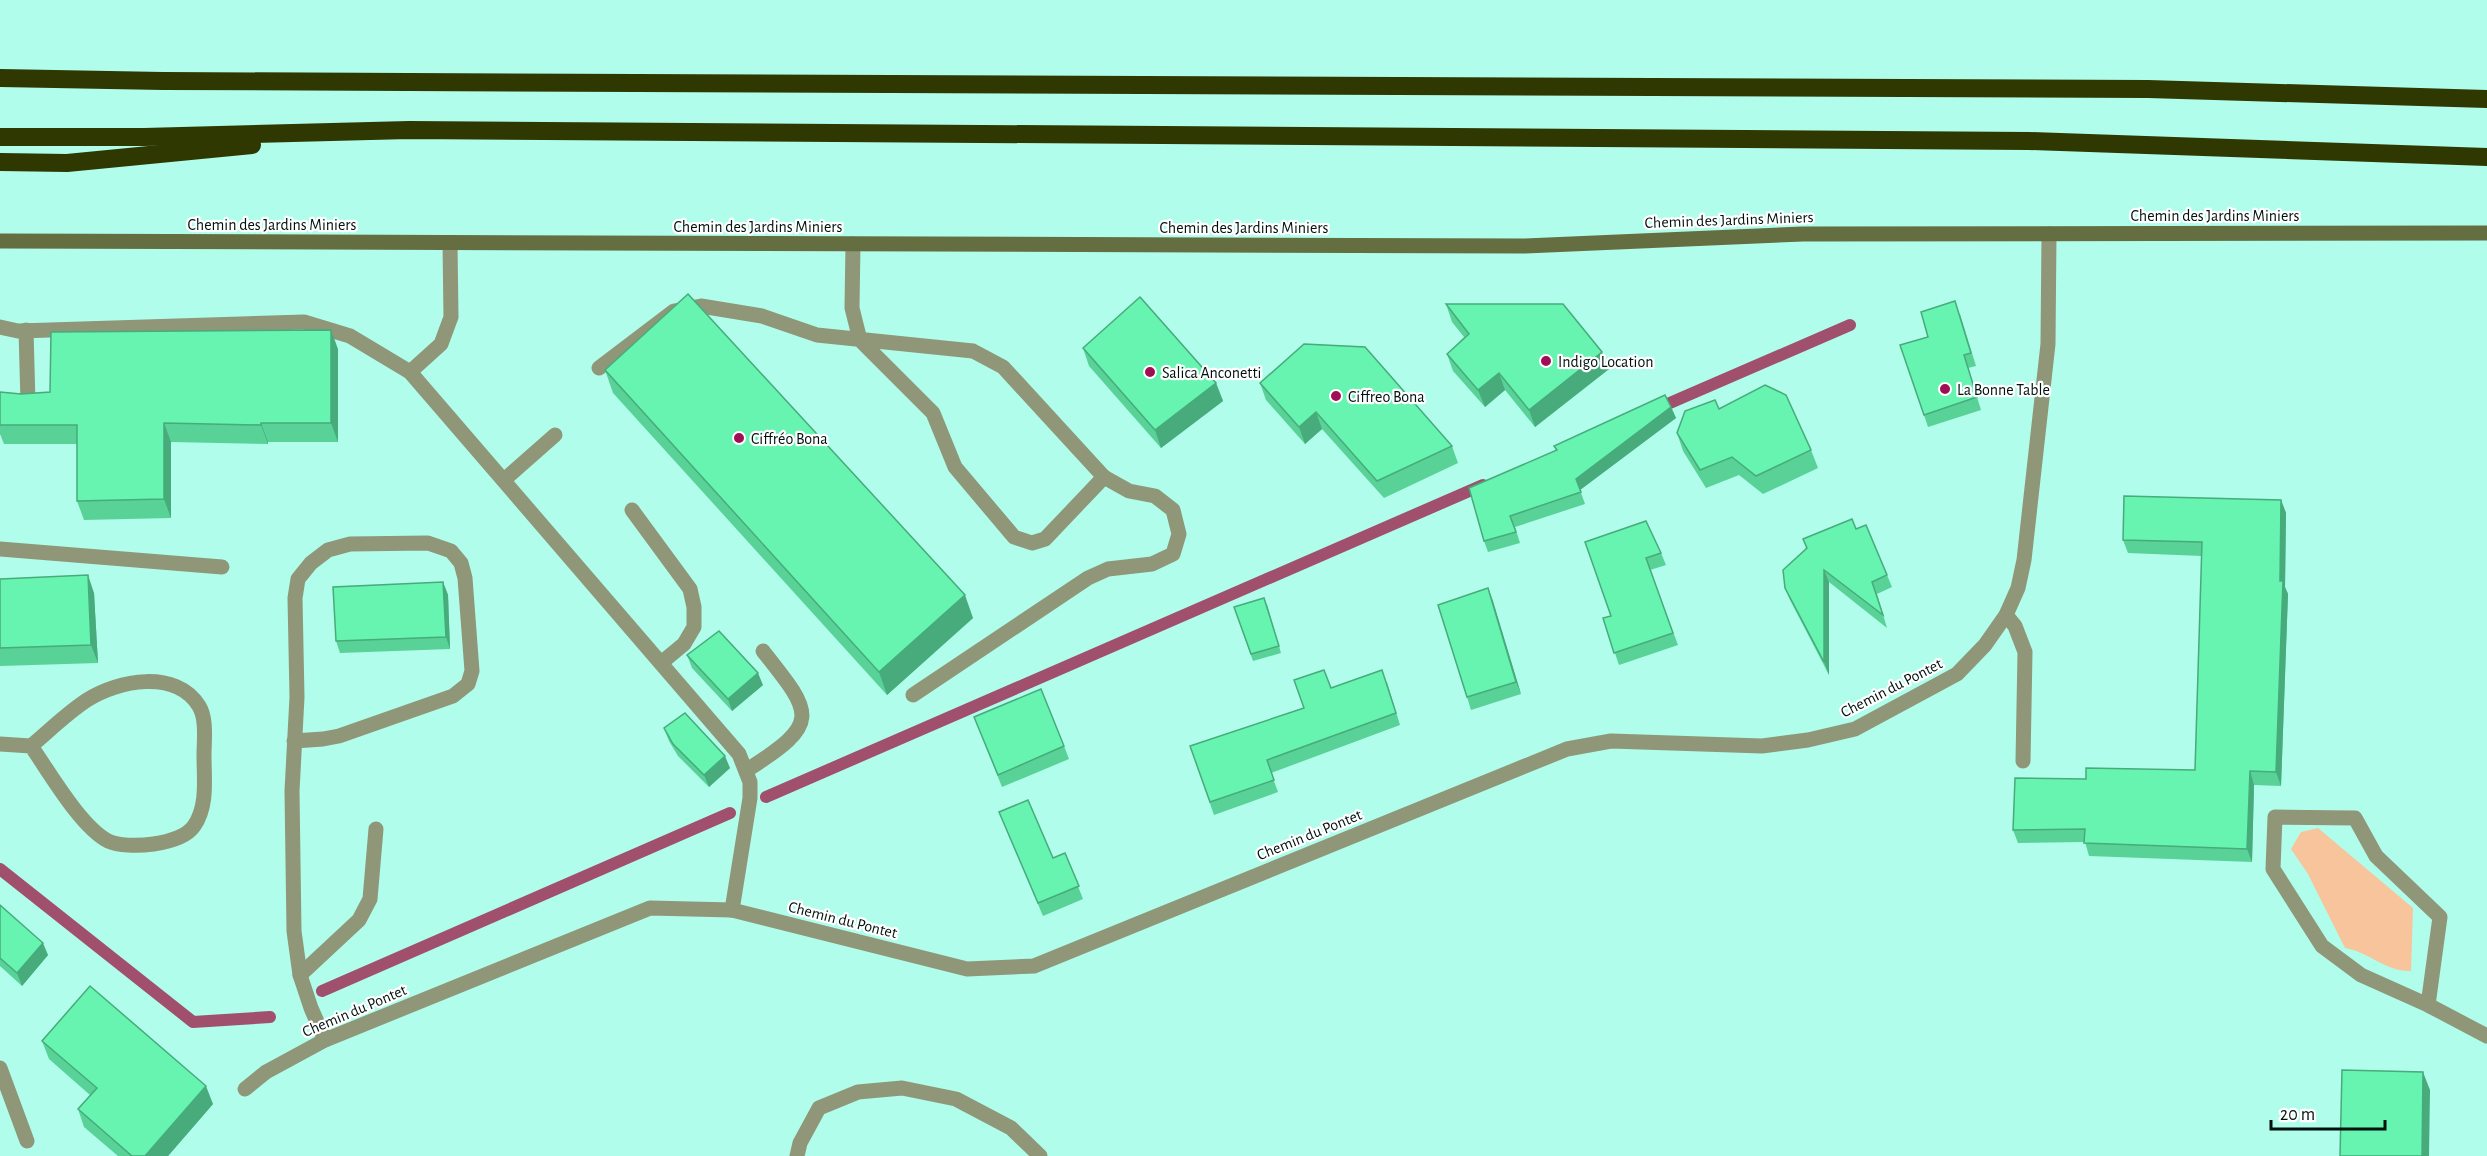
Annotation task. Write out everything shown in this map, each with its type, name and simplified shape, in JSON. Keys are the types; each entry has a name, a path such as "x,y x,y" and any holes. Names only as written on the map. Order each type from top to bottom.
{"highway":[{"path":"0,78 175,81 2148,89 2487,99"},
{"path":"0,137 144,137 409,130 2029,141 2487,157"},
{"path":"0,162 67,163 409,130"}],"street":[{"name":"Chemin des Jardins Miniers","path":"0,241 1525,246 1803,234 2487,233"},
{"name":"Chemin du Pontet","path":"245,1089 266,1072 325,1040 650,908 732,910 967,969 1034,966 1567,749 1611,741 1762,746 1808,740 1855,729 1957,674 1985,645 2006,615 2018,588 2024,560 2047,356 2049,234"},
{"path":"410,372 441,344 451,317 450,243"},
{"path":"853,244 852,308 860,340 933,413 956,466 1014,537 1032,543 1045,539 1104,477"},
{"path":"599,368 674,311 701,306 762,316 817,336 973,351 1003,367 1104,477 1129,491 1155,496 1173,510 1179,534 1173,554 1152,564 1108,569 1088,578 913,695"},
{"path":"0,327 26,330 304,322 350,336 410,372 739,754 747,770 750,798 732,910"},
{"path":"26,330 28,403"},
{"path":"504,480 555,435"},
{"path":"632,510 690,589 694,607 694,627 684,644 661,663"},
{"path":"294,741 323,739 339,735 453,696 468,684 472,671 465,578 461,563 451,551 428,543 350,544 328,550 310,563 298,579 295,598 297,697 294,741 292,790 294,931 300,975 310,1008 325,1040"},
{"path":"0,549 222,567"},
{"path":"2006,615 2015,626 2025,652 2023,761"},
{"path":"747,770 766,758 800,729 804,711 795,690 763,651"},
{"path":"0,744 31,746 88,699 126,683 167,683 186,692 200,707 205,729 203,808 193,829 169,841 134,847 109,841 87,825 31,746"},
{"path":"2428,1005 2440,917 2376,856 2355,818 2275,817 2273,869 2322,946 2361,975 2428,1005 2487,1036"},
{"path":"300,975 359,920 370,899 376,829"},
{"path":"0,1068 27,1141"},
{"path":"797,1156 800,1143 819,1108 858,1092 902,1088 956,1099 1011,1128 1040,1156"}],"shaded area":[{"path":"2318,828 2413,908 2411,971 2385,965 2362,953 2345,948 2308,874 2291,849 2301,832"}],"building":[{"path":"688,294 965,595 879,672 605,370"},
{"path":"1140,297 1216,383 1155,430 1083,348"},
{"name":"La Bonne Table","path":"1955,301 1971,353 1964,355 1977,397 1924,415 1900,345 1928,337 1921,312"},
{"path":"1446,304 1563,304 1602,352 1529,410 1499,373 1478,390 1447,354 1469,334"},
{"path":"331,330 331,423 261,423 261,425 164,423 164,499 77,501 77,425 0,425 0,392 21,394 50,392 51,332"},
{"path":"1304,344 1365,347 1452,446 1377,481 1316,412 1299,427 1260,383"},
{"path":"1765,385 1786,395 1811,450 1756,476 1732,457 1700,470 1677,433 1685,411 1715,400 1719,409"},
{"path":"1665,395 1671,407 1576,479 1581,492 1510,516 1516,532 1484,541 1469,488 1557,450 1554,446"},
{"path":"2124,496 2281,500 2280,581 2283,581 2276,772 2250,771 2247,849 2084,843 2085,829 2013,830 2015,778 2086,779 2086,768 2195,770 2202,542 2123,540"},
{"path":"1852,519 1856,529 1866,525 1887,575 1872,582 1883,615 1824,570 1824,662 1785,588 1783,570 1807,548 1803,539"},
{"path":"1646,521 1661,553 1646,558 1673,633 1614,653 1603,618 1611,616 1585,542"},
{"path":"88,575 91,645 0,648 0,579"},
{"path":"443,582 446,637 336,641 333,587"},
{"path":"1488,588 1516,682 1467,697 1438,605"},
{"path":"1264,598 1279,646 1251,654 1234,607"},
{"path":"719,631 758,673 728,699 687,655"},
{"path":"1324,670 1331,688 1382,670 1396,713 1267,760 1274,780 1210,802 1190,746 1304,708 1294,680"},
{"path":"1041,689 1064,746 998,775 974,717"},
{"path":"685,713 725,756 704,775 673,744 664,728"},
{"path":"1028,800 1053,858 1065,853 1079,886 1038,903 999,812"},
{"path":"0,905 43,943 17,973 0,958"},
{"path":"90,986 206,1086 145,1156 132,1156 78,1109 97,1088 42,1041"},
{"path":"2342,1070 2423,1072 2422,1156 2340,1156"}],"waterway":[{"path":"1656,409 1850,325"},
{"path":"766,797 1483,485"},
{"path":"322,991 730,813"},
{"path":"0,869 193,1022 270,1017"}],"place":[{"name":"Indigo Location","path":"1546,361"},
{"name":"Salica Anconetti","path":"1150,372"},
{"name":"La Bonne Table","path":"1945,389"},
{"name":"Ciffreo Bona","path":"1336,396"},
{"name":"Ciffréo Bona","path":"739,438"}]}
